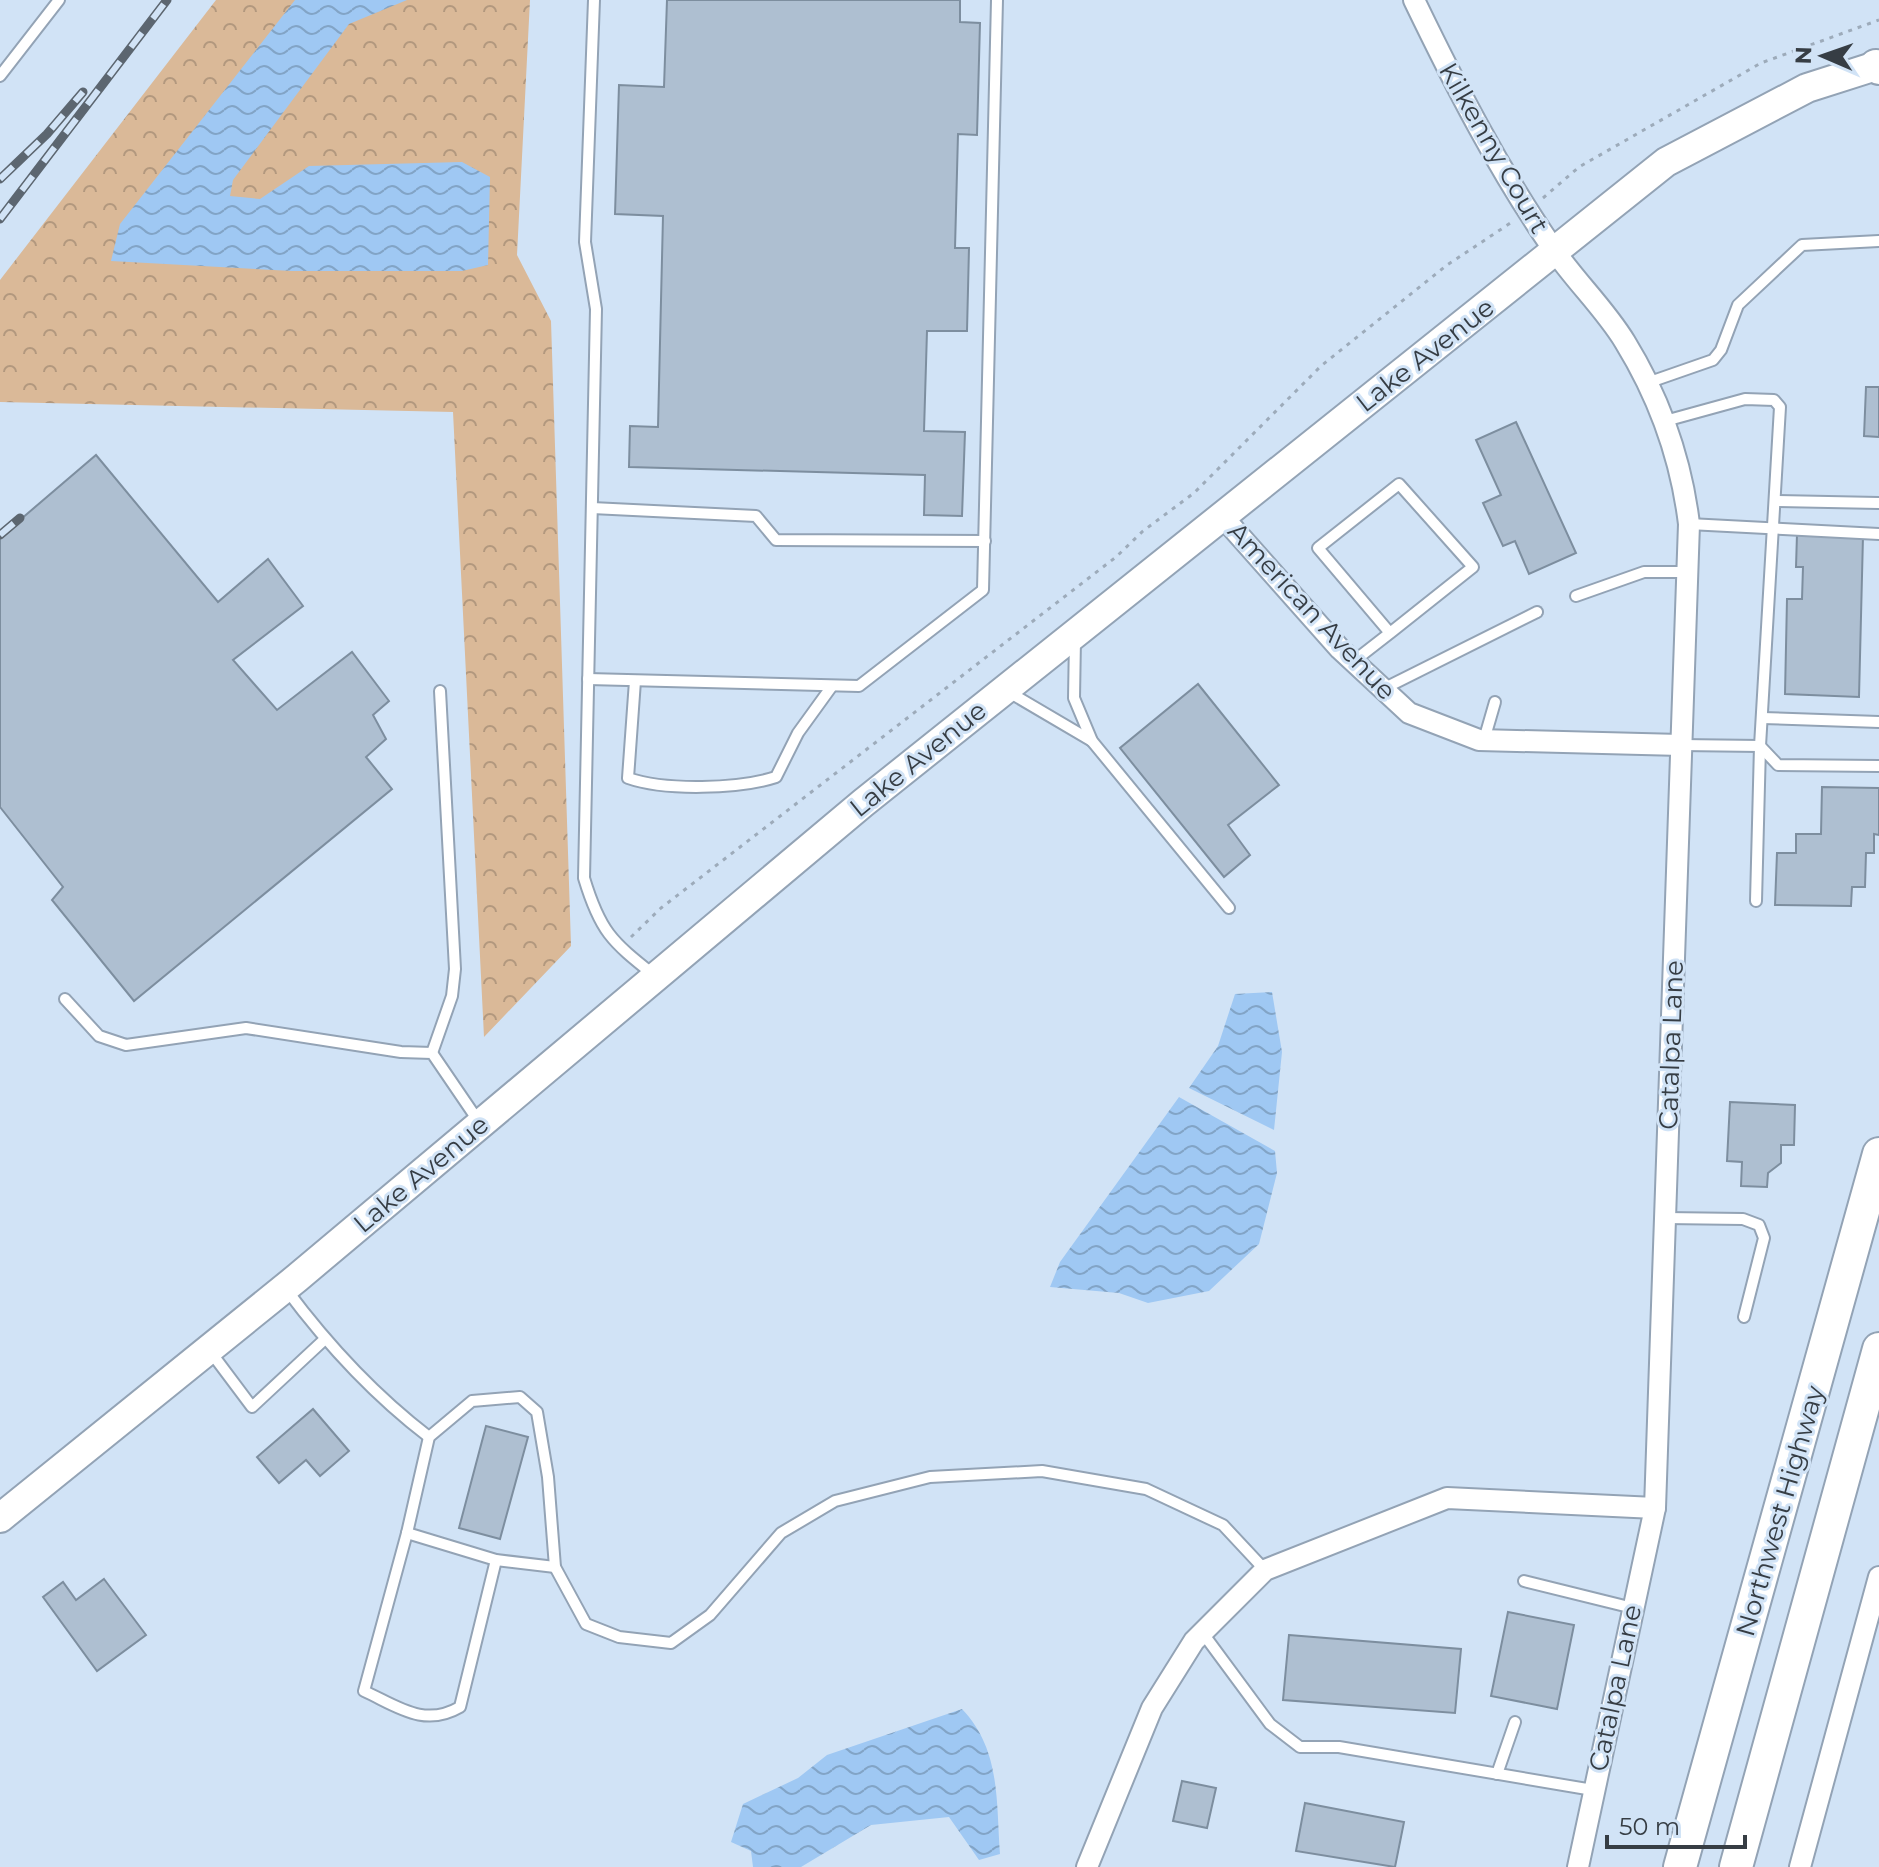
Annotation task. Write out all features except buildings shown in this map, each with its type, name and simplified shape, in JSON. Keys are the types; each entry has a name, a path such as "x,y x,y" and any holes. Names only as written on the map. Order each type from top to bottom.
{"main road":[{"name":"Northwest Highway","path":"1680,1867 1879,1154"},
{"name":"Northwest Highway","path":"1736,1867 1879,1349"}],"street":[{"name":"Kilkenny Court","path":"1414,0 1473,122 1555,252"},
{"name":"Lake Avenue","path":"0,1518 285,1288 655,977 1005,689 1666,162 1807,88 1878,67"},
{"name":"Catalpa Lane","path":"1555,252 1624,341 1647,383 1665,421 1684,480 1689,524 1655,1508 1578,1867"},
{"name":"American Avenue","path":"1222,516 1354,661 1409,713 1484,740 1681,745"},
{"path":"1087,1867 1152,1708 1202,1632 1265,1570 1349,1534 1447,1498 1655,1508"},
{"path":"1800,1867 1879,1577"}],"lane":[{"path":"0,76 59,0"},
{"path":"594,0 585,242 596,309 584,878 594,911 611,941 655,977"},
{"path":"588,679 859,686 983,590 997,0"},
{"path":"1647,383 1713,360 1721,350 1738,305 1802,245 1879,241"},
{"path":"1665,421 1745,399 1774,400 1780,407 1760,746 1756,901"},
{"path":"1354,661 1390,633 1473,567 1399,484 1318,548 1390,633"},
{"path":"1776,501 1879,503"},
{"path":"592,508 756,516 776,540 985,541"},
{"path":"1689,524 1879,534"},
{"path":"1576,596 1644,572 1687,572"},
{"path":"1383,689 1537,612"},
{"path":"1075,633 1074,698 1092,741 1229,908"},
{"path":"635,681 628,778 646,785 753,784 776,777 798,733 832,686"},
{"path":"1005,689 1092,741"},
{"path":"432,1053 452,996 455,969 440,691"},
{"path":"1484,740 1495,702"},
{"path":"1762,718 1879,722"},
{"path":"1681,745 1760,746 1778,765 1879,766"},
{"path":"65,999 99,1036 126,1045 246,1028 401,1052 432,1053"},
{"path":"432,1053 480,1124"},
{"path":"1665,1218 1743,1219 1759,1225 1764,1238 1744,1317"},
{"path":"285,1288 325,1339 394,1411 429,1437"},
{"path":"208,1350 252,1407 325,1339"},
{"path":"496,1560 460,1707 443,1717 420,1716 364,1691 407,1533 429,1437 472,1401 520,1397 537,1412 548,1477 555,1567 586,1624 619,1637 671,1643 710,1615 781,1533 835,1501 930,1477 1042,1471 1146,1489 1223,1525 1265,1570"},
{"path":"407,1533 496,1560 555,1567"},
{"path":"1524,1581 1633,1608"},
{"path":"1202,1632 1270,1724 1300,1747 1339,1747 1593,1790"},
{"path":"1497,1774 1515,1722"}],"path":[{"path":"619,948 661,908 1194,493 1321,366 1447,265 1529,210 1579,167 1761,63 1879,20"}],"green space":[{"path":"216,0 530,0 517,255 551,321 571,946 484,1037 453,412 0,402 0,280"}],"water":[{"path":"295,0 407,0 349,24 233,180 230,196 260,199 309,166 462,162 490,177 488,265 462,271 292,271 111,261 120,224"},
{"path":"1272,992 1282,1052 1274,1130 1189,1088 1218,1046 1235,994"},
{"path":"1179,1097 1275,1151 1277,1173 1259,1244 1209,1291 1148,1303 1119,1293 1050,1287 1060,1262"},
{"path":"962,1709 975,1725 990,1759 997,1796 1000,1854 979,1860 949,1817 871,1825 801,1867 753,1867 751,1851 731,1842 743,1804 798,1778 827,1755"}],"railway":[{"path":"0,219 167,0"},
{"path":"0,179 47,134 83,92"},
{"path":"0,535 20,518"}]}
